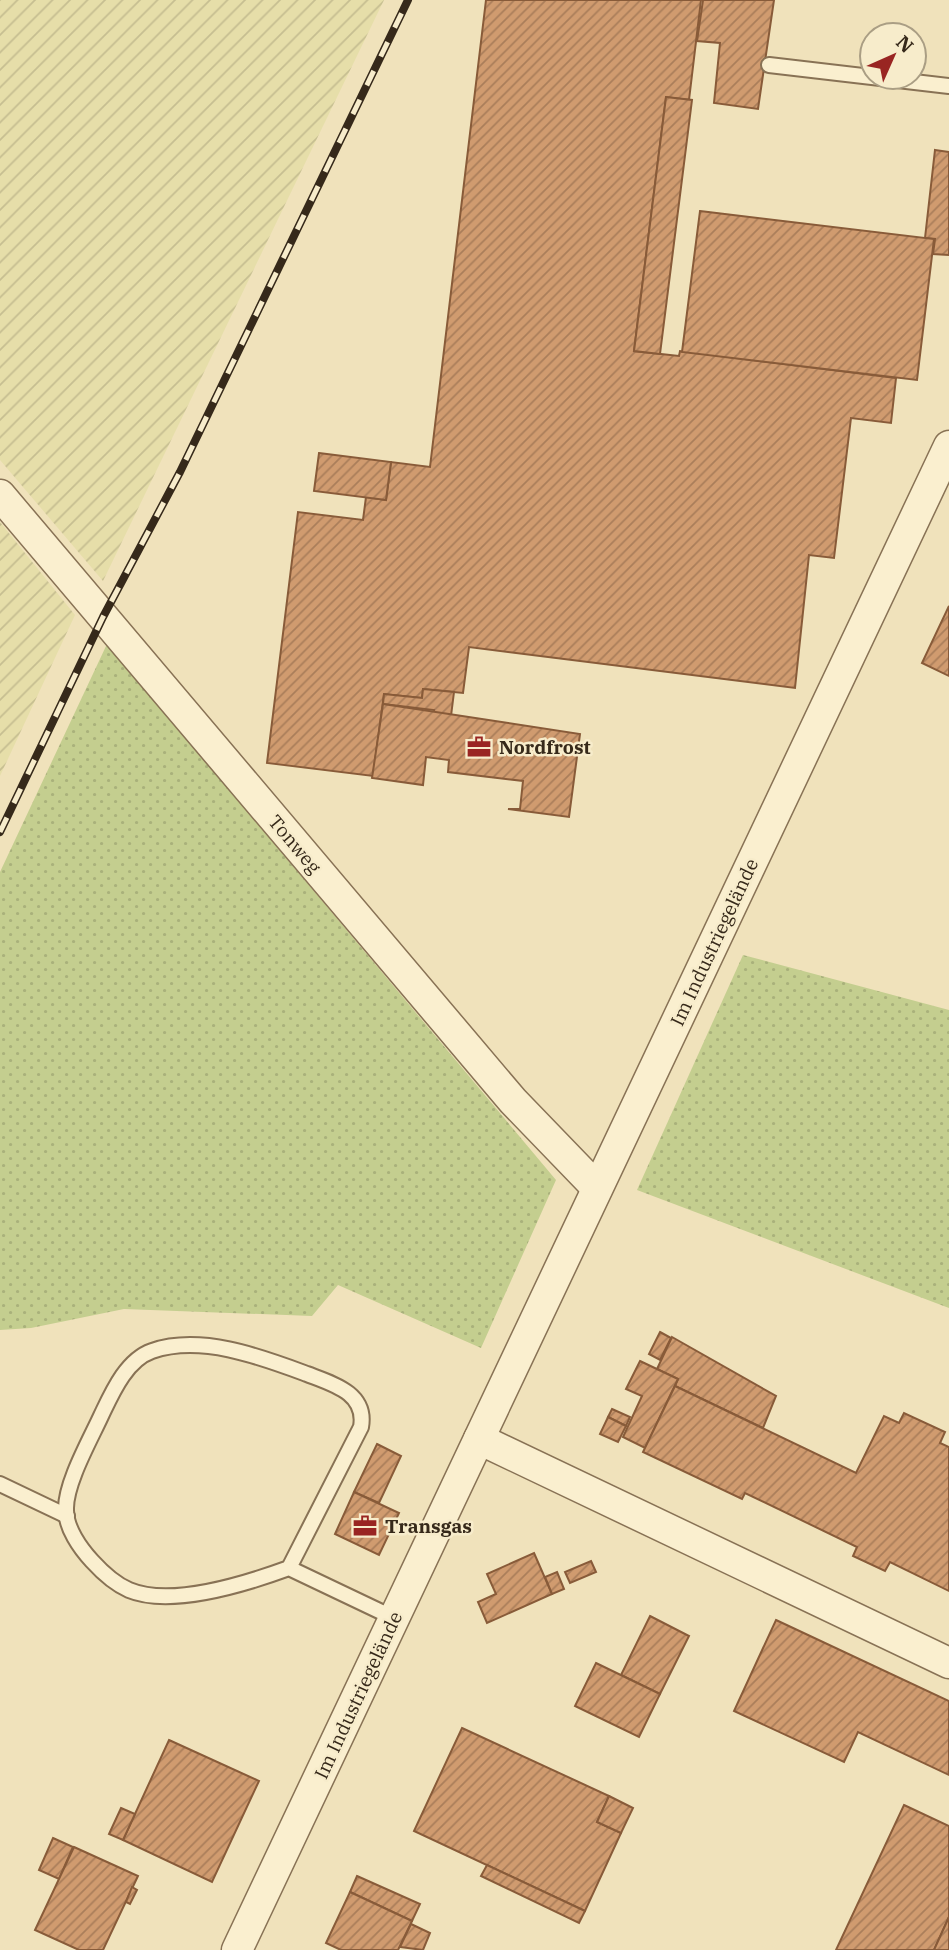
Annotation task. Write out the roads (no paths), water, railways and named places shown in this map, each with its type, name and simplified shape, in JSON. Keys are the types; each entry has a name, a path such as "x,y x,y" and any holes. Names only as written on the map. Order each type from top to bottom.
{"street":[{"name":"Im Industriegelände","path":"237,1950 949,446"},
{"name":"Tonweg","path":"0,495 513,1101 597,1188"},
{"path":"479,1439 949,1664"}],"lane":[{"path":"769,65 949,86"},
{"path":"188,1345 251,1357 308,1375 355,1398 363,1417 361,1427 289,1569 235,1588 171,1596 130,1591 105,1574 86,1554 71,1532 67,1516 67,1498 82,1457 110,1396 137,1359 149,1351 188,1345"},
{"path":"0,1484 67,1516"},
{"path":"289,1569 394,1618"}],"railway":[{"path":"0,832 103,617 180,472 408,0"}],"place":[{"name":"Nordfrost","path":"479,747"},
{"name":"Transgas","path":"365,1526"}]}
